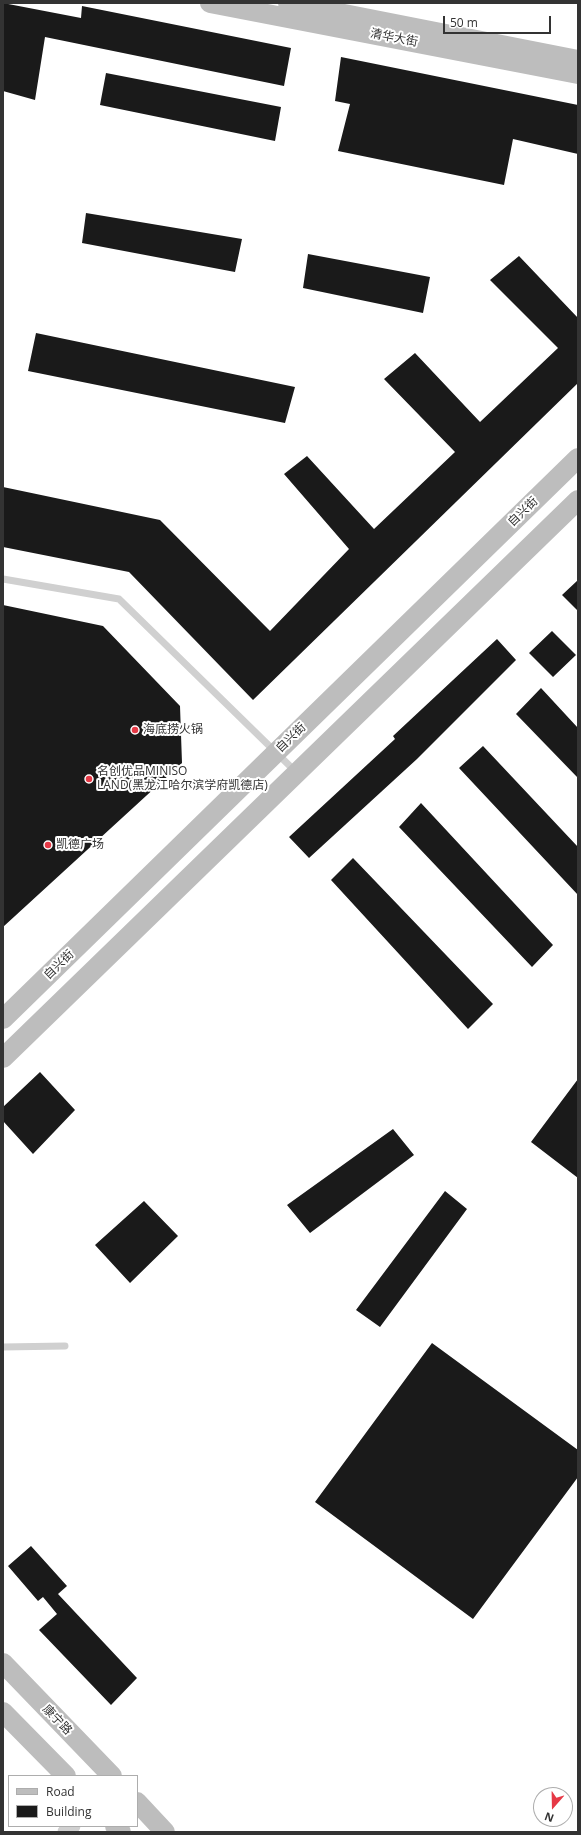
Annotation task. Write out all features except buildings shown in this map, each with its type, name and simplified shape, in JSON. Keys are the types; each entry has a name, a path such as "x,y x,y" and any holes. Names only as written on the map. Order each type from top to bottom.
{"main road":[{"name":"清华大街","path":"210,3 578,74"},
{"name":"清华大街","path":"288,3 578,60"},
{"name":"自兴街","path":"3,1019 578,458"},
{"path":"3,1058 578,500"},
{"name":"康宁路","path":"3,1663 111,1775"},
{"path":"3,1712 65,1775"},
{"path":"138,1803 166,1832"}],"lane":[{"path":"3,579 119,599 296,773"},
{"path":"3,1347 65,1346"}],"place":[{"name":"海底捞火锅","path":"135,730"},
{"name":"名创优品MINISO LAND(黑龙江哈尔滨学府凯德店)","path":"89,779"},
{"name":"凯德广场","path":"48,845"}]}
